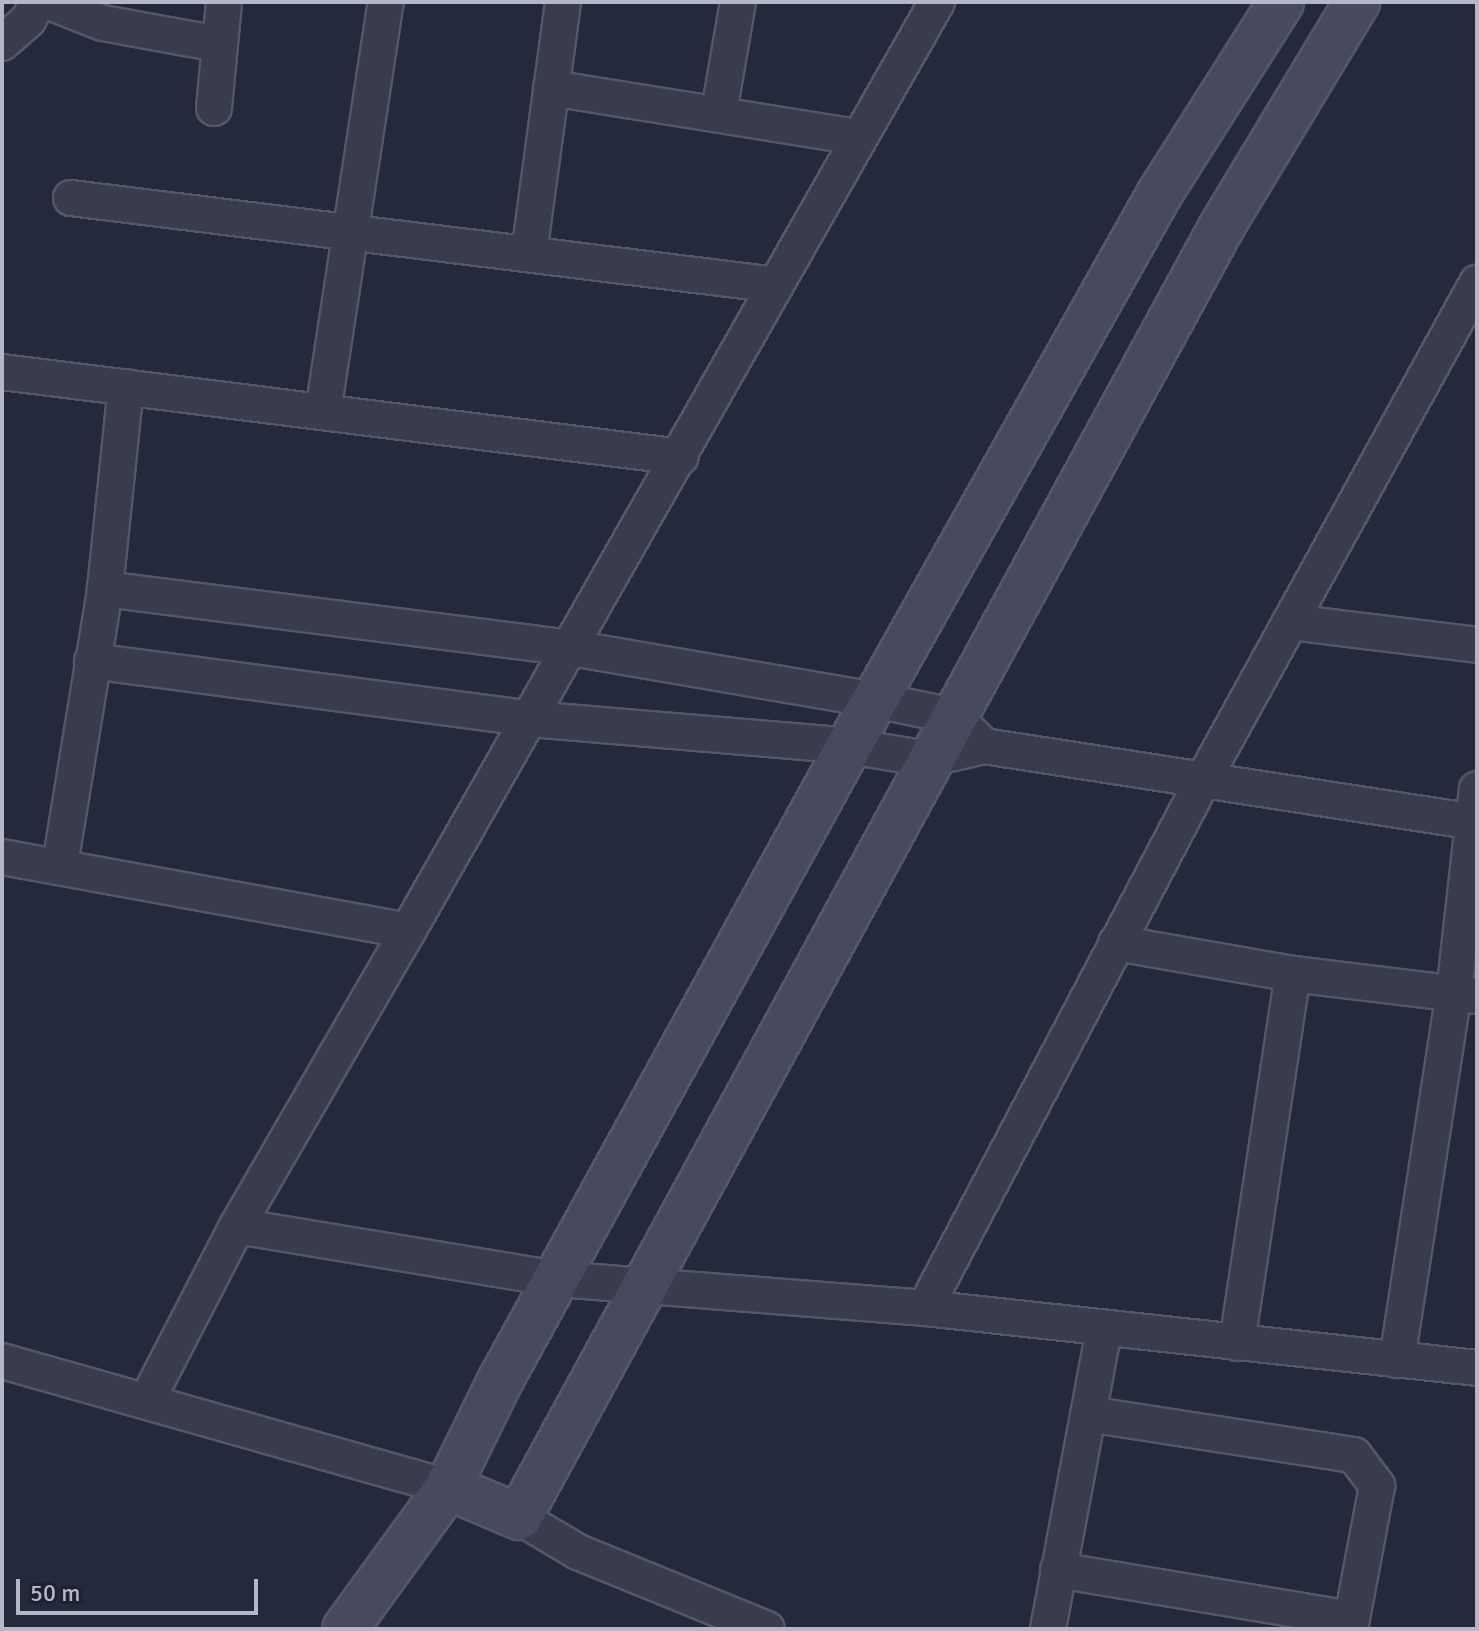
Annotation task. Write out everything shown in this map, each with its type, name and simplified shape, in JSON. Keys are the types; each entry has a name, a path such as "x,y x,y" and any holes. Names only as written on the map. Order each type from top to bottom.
{"street":[{"path":"2,43 39,2"},
{"path":"49,2 103,23 218,44"},
{"path":"214,108 224,2"},
{"path":"323,412 386,2"},
{"path":"529,254 563,2"},
{"path":"719,112 738,2"},
{"path":"147,1400 237,1226 681,457 857,137 937,2"},
{"path":"345,1629 448,1487 557,1279 849,746 1160,193 1281,2"},
{"path":"519,1517 928,759 1222,226 1357,2"},
{"path":"551,88 719,112 857,137"},
{"path":"71,198 776,285"},
{"path":"925,1308 1202,782 1477,283"},
{"path":"2,372 681,457"},
{"path":"60,865 105,589 126,387"},
{"path":"105,589 571,648 875,700 953,716 984,746"},
{"path":"1290,622 1477,645"},
{"path":"92,661 530,719 849,746 928,759 984,746 1202,782 1475,811 1465,994 1397,1360"},
{"path":"2,857 60,865 408,931"},
{"path":"1116,943 1293,974 1465,994"},
{"path":"1237,1343 1293,974"},
{"path":"237,1226 557,1279 925,1308 1477,1368"},
{"path":"1048,1629 1104,1329"},
{"path":"2,1361 448,1487 519,1517 578,1552 767,1629"},
{"path":"1058,1570 1350,1624 1377,1486 1354,1455 1088,1414"}]}
